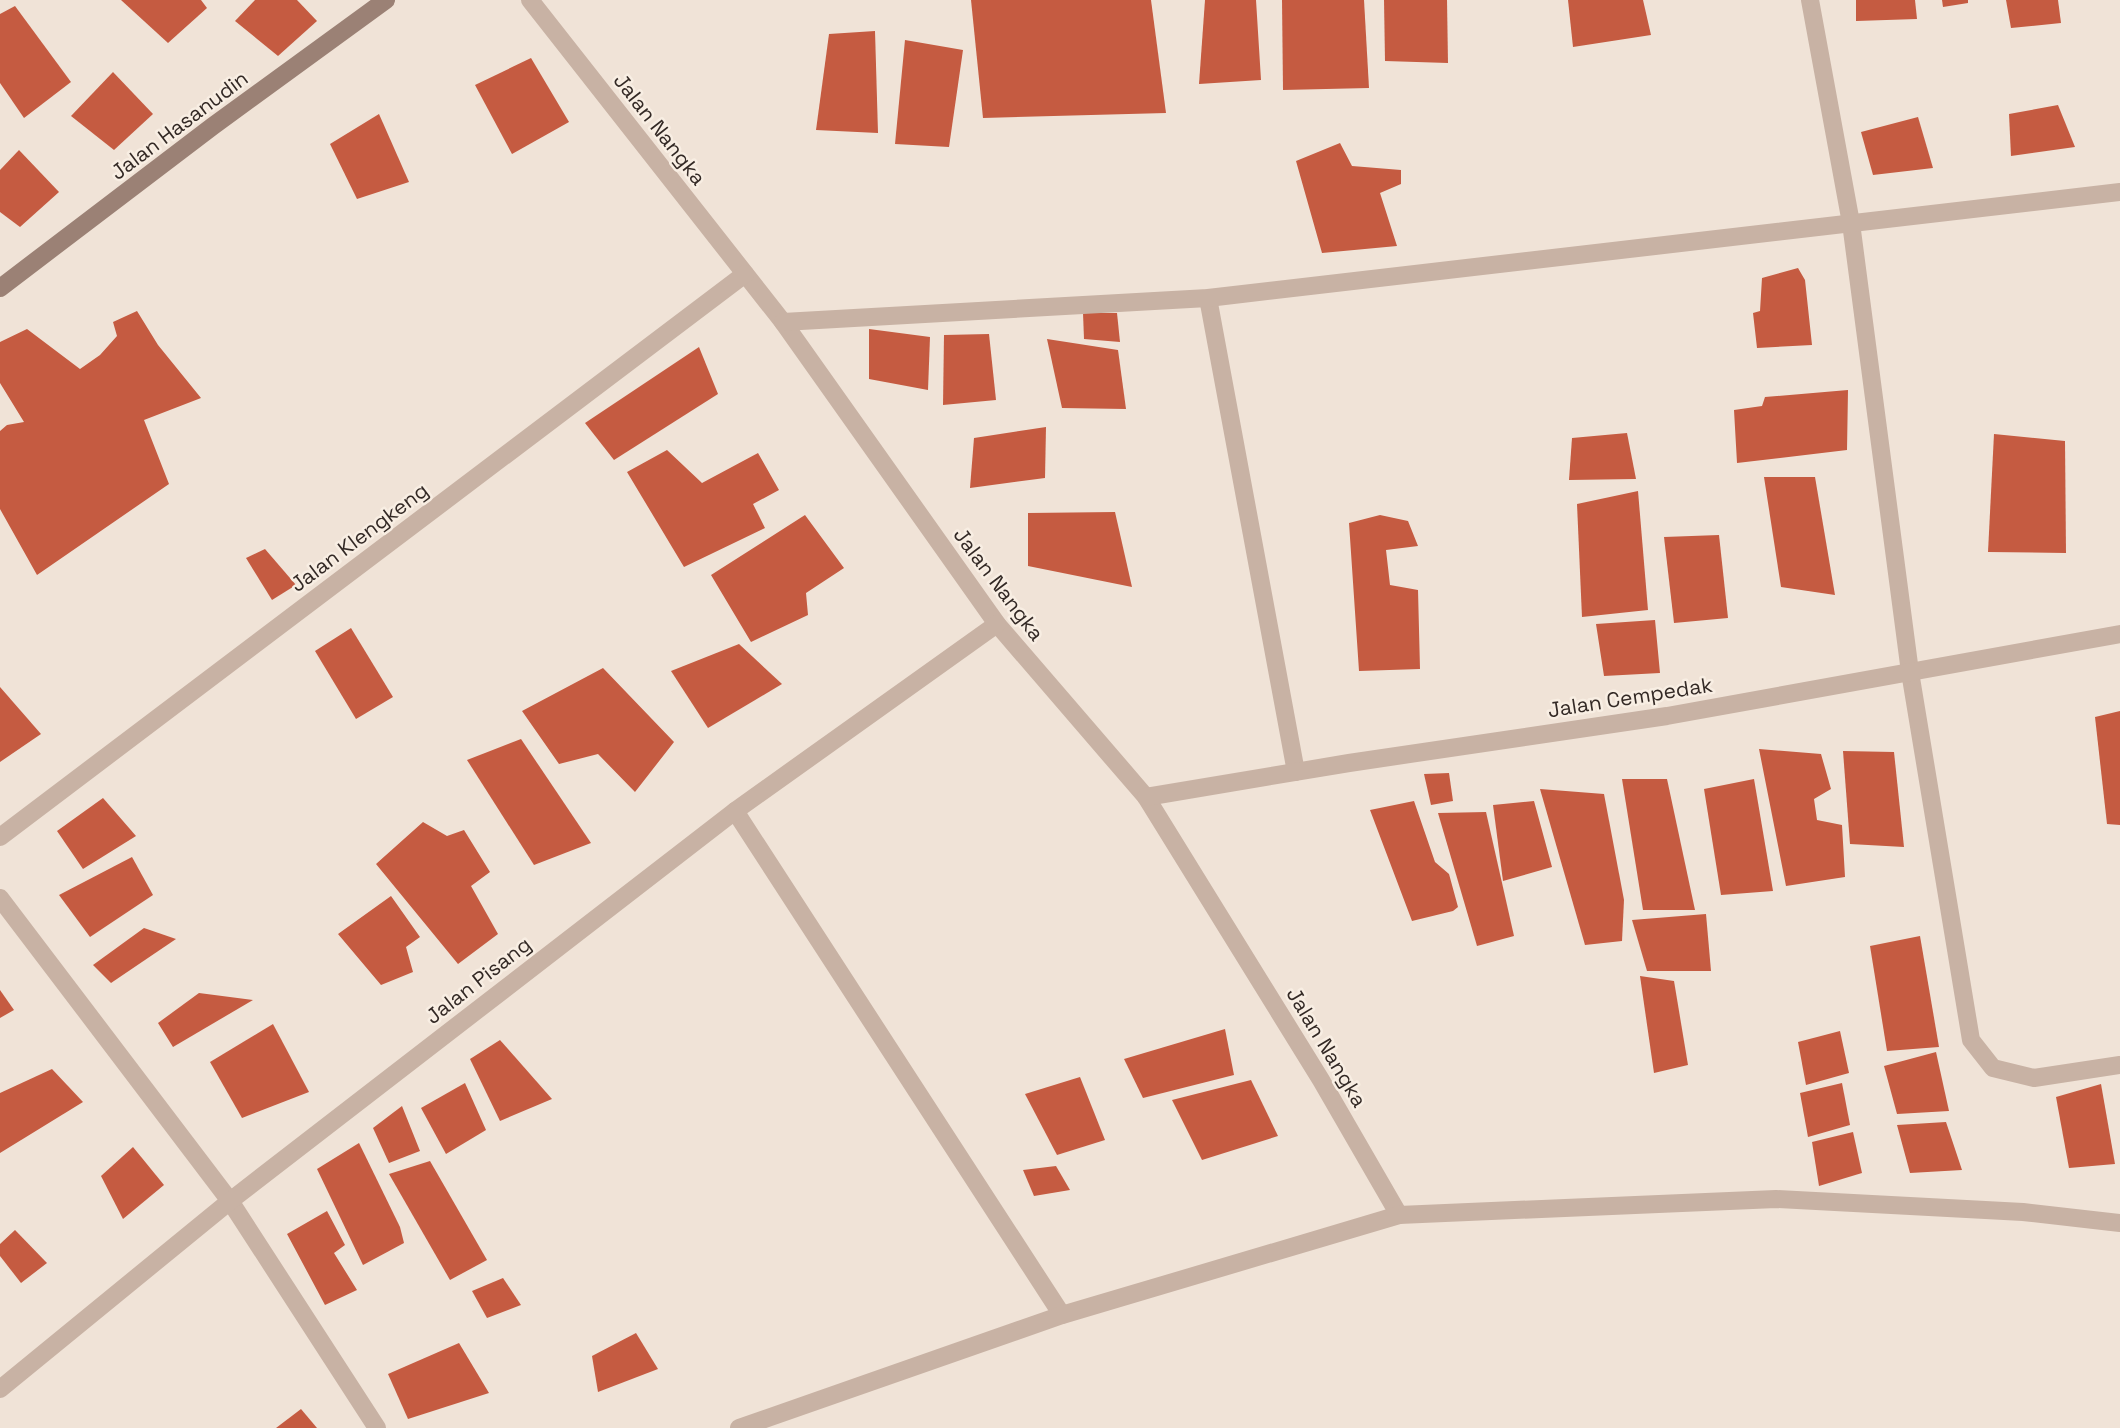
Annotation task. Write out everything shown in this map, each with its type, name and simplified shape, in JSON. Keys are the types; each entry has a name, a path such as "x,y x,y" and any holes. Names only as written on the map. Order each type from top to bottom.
{"main road":[{"name":"Jalan Hasanudin","path":"0,288 386,0"}],"street":[{"name":"Jalan Nangka","path":"530,0 783,322 997,624 1146,797 1314,1068 1399,1215"},
{"path":"1810,0 1851,223 1910,672 1971,1040 1993,1068 2034,1078 2120,1065"},
{"path":"783,322 1208,298 2120,192"},
{"name":"Jalan Klengkeng","path":"0,837 746,274"},
{"path":"1208,298 1296,772"},
{"name":"Jalan Pisang","path":"0,1390 230,1201 735,811 997,624"},
{"name":"Jalan Cempedak","path":"1146,797 1667,716 2120,634"},
{"path":"735,811 1062,1315"},
{"path":"0,898 230,1201 377,1428"},
{"path":"739,1428 1062,1315 1399,1215 1776,1199 2023,1212 2120,1223"}],"building":[{"path":"121,0 201,0 207,8 168,43"},
{"path":"255,0 297,0 317,21 278,56 235,21"},
{"path":"971,0 1151,0 1166,113 983,118"},
{"path":"1205,0 1256,0 1261,80 1199,84"},
{"path":"1282,0 1364,0 1369,88 1283,90"},
{"path":"1384,0 1447,0 1448,63 1385,61"},
{"path":"1568,0 1643,0 1651,35 1573,47"},
{"path":"1856,0 1915,0 1917,19 1856,21"},
{"path":"1942,0 1968,0 1968,3 1943,7"},
{"path":"2006,0 2058,0 2061,23 2011,28"},
{"path":"15,6 71,82 24,118 0,83 0,14"},
{"path":"875,31 878,133 816,130 829,34"},
{"path":"905,40 963,50 949,147 895,144"},
{"path":"531,58 569,122 512,154 475,85"},
{"path":"113,72 153,114 114,150 71,116"},
{"path":"2058,105 2075,147 2011,156 2009,114"},
{"path":"379,114 409,182 357,199 330,144"},
{"path":"1918,117 1933,168 1873,175 1861,132"},
{"path":"1340,143 1352,166 1401,170 1401,184 1380,193 1397,246 1322,253 1296,161"},
{"path":"19,150 59,192 20,227 0,212 0,170"},
{"path":"1798,268 1805,280 1812,345 1757,348 1753,313 1760,311 1762,278"},
{"path":"137,311 158,345 201,398 144,420 169,484 37,575 0,509 0,431 7,425 24,422 0,383 0,342 27,329 80,369 100,355 117,336 113,322"},
{"path":"1083,313 1117,313 1120,342 1084,339"},
{"path":"869,329 930,337 928,390 869,379"},
{"path":"989,334 996,400 943,405 944,335"},
{"path":"1047,339 1118,350 1126,409 1062,408"},
{"path":"699,347 718,394 614,460 585,423"},
{"path":"1848,390 1847,450 1737,463 1734,410 1762,406 1765,397"},
{"path":"1046,427 1045,478 970,488 974,438"},
{"path":"1627,433 1636,479 1569,480 1572,438"},
{"path":"1994,434 2065,441 2066,553 1988,552"},
{"path":"667,450 702,483 758,453 779,490 753,504 765,528 684,567 627,472"},
{"path":"1764,477 1815,477 1835,595 1781,587"},
{"path":"1638,491 1648,610 1582,617 1577,504"},
{"path":"1115,512 1132,587 1028,566 1028,513"},
{"path":"805,515 844,568 806,593 808,615 751,642 711,575"},
{"path":"1380,515 1408,521 1418,546 1386,550 1390,585 1418,590 1420,669 1359,671 1349,523"},
{"path":"1719,535 1728,618 1674,623 1664,537"},
{"path":"265,549 296,585 272,600 246,558"},
{"path":"1655,620 1660,673 1604,676 1596,624"},
{"path":"351,628 393,697 356,719 315,651"},
{"path":"739,644 782,684 708,728 671,671"},
{"path":"603,668 674,742 635,792 598,754 559,764 522,711"},
{"path":"0,687 41,734 0,762"},
{"path":"2120,711 2120,825 2107,824 2095,717"},
{"path":"521,739 591,843 534,865 467,760"},
{"path":"1759,749 1821,754 1831,789 1814,799 1817,820 1842,825 1845,877 1786,886"},
{"path":"1843,751 1894,752 1904,847 1850,844"},
{"path":"1449,773 1453,801 1431,805 1424,774"},
{"path":"1622,779 1667,779 1695,910 1643,910"},
{"path":"1754,779 1773,891 1721,895 1704,789"},
{"path":"1540,789 1604,794 1624,900 1622,941 1585,945"},
{"path":"103,798 136,836 83,869 57,831"},
{"path":"1414,801 1435,862 1449,874 1458,907 1453,911 1412,921 1370,810"},
{"path":"1534,801 1552,867 1503,881 1493,805"},
{"path":"1486,812 1514,936 1477,946 1438,813"},
{"path":"423,822 447,836 464,830 490,872 471,886 498,934 458,964 376,864"},
{"path":"132,857 153,895 90,937 59,895"},
{"path":"391,896 420,937 406,947 413,972 381,985 338,934"},
{"path":"1706,914 1711,971 1647,971 1632,920"},
{"path":"144,928 176,939 111,983 93,965"},
{"path":"1920,936 1939,1047 1887,1051 1870,946"},
{"path":"1640,976 1674,981 1688,1065 1654,1073"},
{"path":"0,990 14,1010 0,1018"},
{"path":"199,993 253,1000 173,1047 158,1023"},
{"path":"273,1024 309,1092 242,1118 210,1062"},
{"path":"1225,1029 1234,1075 1143,1098 1124,1059"},
{"path":"1840,1031 1849,1073 1806,1085 1798,1042"},
{"path":"500,1040 552,1099 500,1121 470,1059"},
{"path":"1936,1052 1949,1111 1897,1114 1884,1066"},
{"path":"52,1069 83,1102 0,1153 0,1093"},
{"path":"1080,1077 1105,1140 1057,1155 1025,1094"},
{"path":"1251,1080 1278,1136 1202,1160 1172,1100"},
{"path":"465,1083 486,1130 446,1154 421,1108"},
{"path":"1842,1083 1850,1125 1808,1137 1800,1093"},
{"path":"2101,1084 2115,1164 2069,1168 2056,1097"},
{"path":"402,1106 420,1151 389,1163 373,1128"},
{"path":"1946,1122 1962,1170 1910,1173 1897,1125"},
{"path":"1853,1132 1862,1173 1819,1186 1812,1142"},
{"path":"359,1143 400,1227 404,1243 363,1265 317,1169"},
{"path":"133,1147 164,1185 123,1219 101,1176"},
{"path":"430,1161 487,1260 450,1280 389,1174"},
{"path":"1056,1166 1070,1190 1034,1196 1023,1170"},
{"path":"327,1211 345,1245 334,1253 357,1290 325,1305 287,1234"},
{"path":"15,1230 47,1263 21,1283 0,1256 0,1244"},
{"path":"503,1278 521,1305 487,1318 472,1291"},
{"path":"636,1333 658,1369 598,1392 592,1356"},
{"path":"459,1343 489,1393 408,1419 388,1374"},
{"path":"301,1409 317,1428 276,1428"}]}
